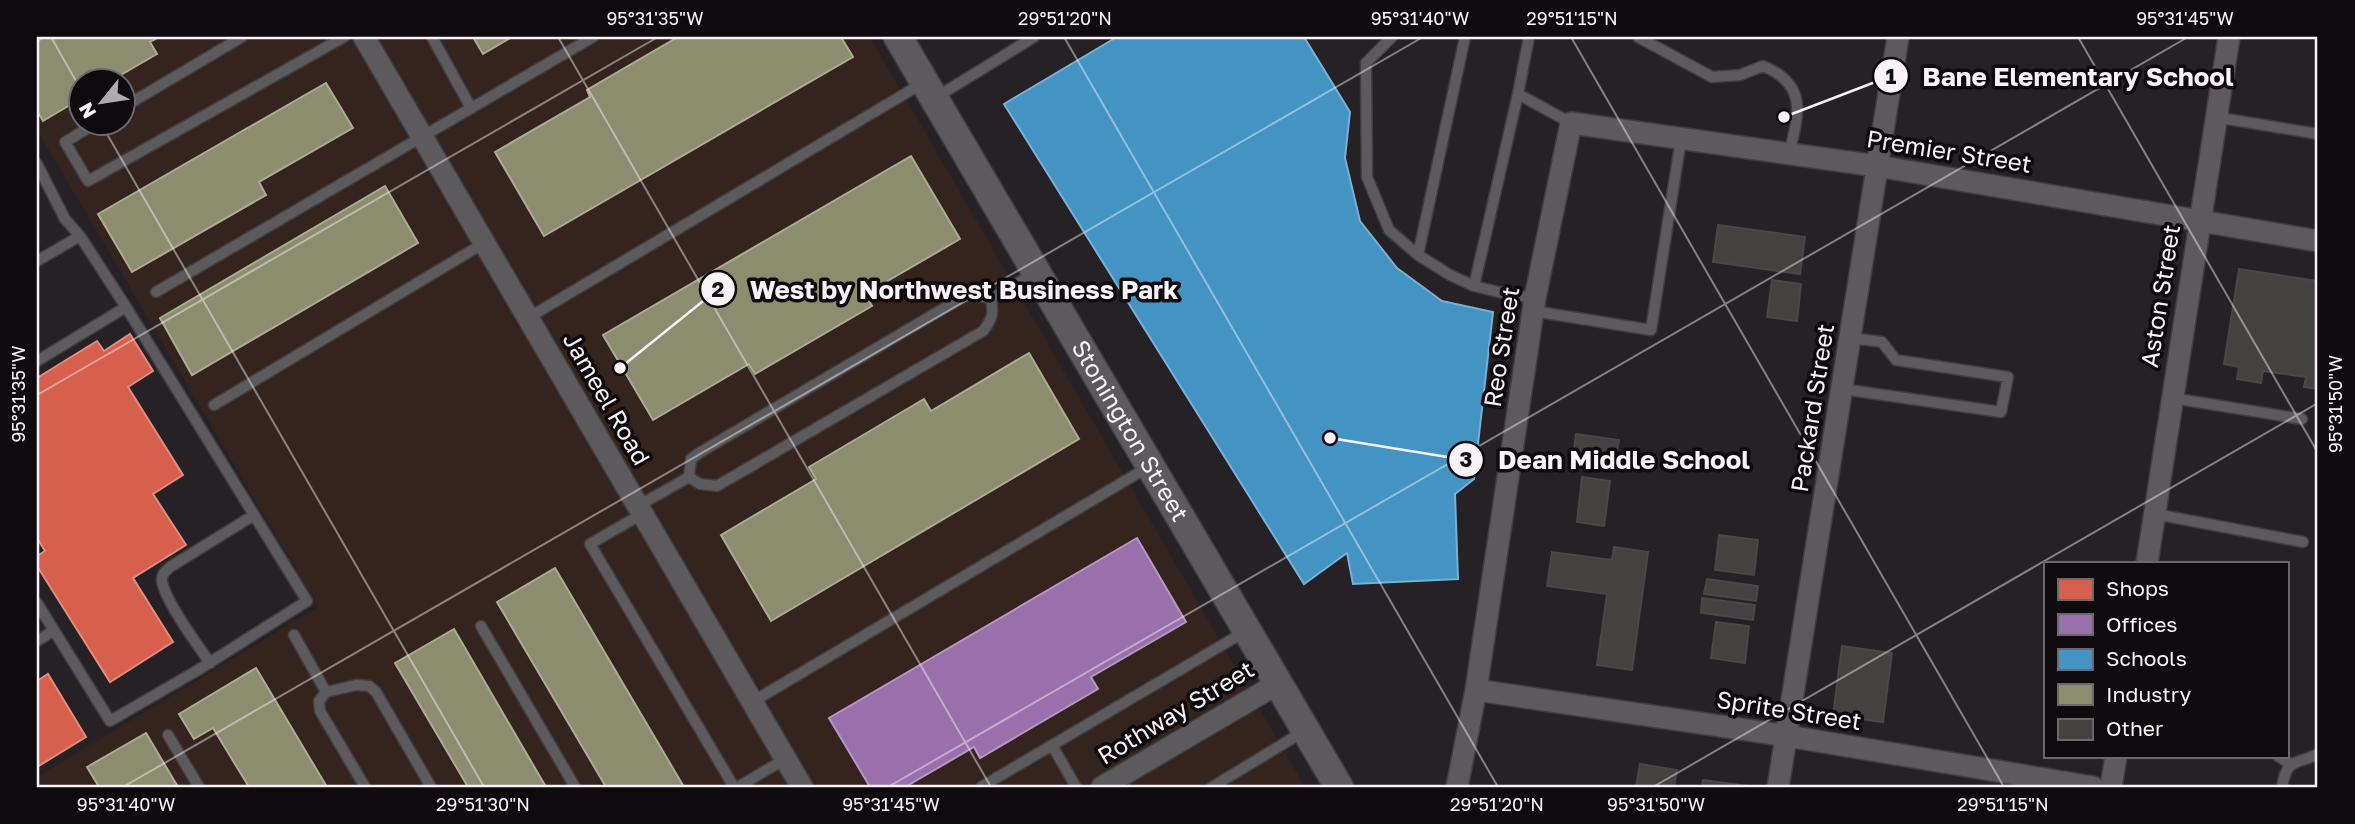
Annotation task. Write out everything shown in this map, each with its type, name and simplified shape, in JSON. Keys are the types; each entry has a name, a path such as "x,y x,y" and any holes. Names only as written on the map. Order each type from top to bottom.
{"street":[{"name":"Jameel Road","path":"364,37 802,787"},
{"name":"Stonington Street","path":"898,37 1339,787"},
{"name":"Packard Street","path":"1778,787 1852,338 1898,37"},
{"name":"Aston Street","path":"2147,562 2229,37"},
{"name":"Premier Street","path":"1571,123 1877,166 2318,241"},
{"name":"Reo Street","path":"1457,787 1476,690 1534,304 1571,123"},
{"name":"Rothway Street","path":"1102,787 1277,684"},
{"name":"Sprite Street","path":"1476,690 1787,736 2093,787"},
{"path":"2111,787 2116,758"}],"lane":[{"path":"136,100 242,37"},
{"path":"75,136 65,142 89,181 344,37"},
{"path":"432,37 471,108"},
{"path":"156,292 593,37"},
{"path":"528,318 930,90 1034,37"},
{"path":"1392,37 1366,63 1367,177 1389,230 1418,255 1474,286 1534,304 1651,330 1681,139"},
{"path":"1474,286 1529,37"},
{"path":"1638,37 1712,77 1740,75 1763,66 1780,73 1792,86 1800,108 1789,154"},
{"path":"1418,255 1462,38"},
{"path":"1518,94 1571,123"},
{"path":"2215,117 2318,134"},
{"path":"37,164 65,219 80,236 125,307 307,601 210,663 110,721 37,603"},
{"path":"37,261 80,236"},
{"path":"214,405 484,243"},
{"path":"785,759 736,787 590,544 689,477 691,459 699,453 951,304 973,294 991,299 1035,272"},
{"path":"689,477 700,484 717,486 983,331 990,322 993,311 991,299"},
{"path":"37,361 125,307"},
{"path":"1842,389 2001,412 2008,377 1896,359 1882,342 1852,338"},
{"path":"2172,398 2302,419"},
{"path":"752,702 1150,466"},
{"path":"2155,514 2302,542"},
{"path":"210,663 167,593 163,575 170,567 254,515"},
{"path":"481,626 575,787"},
{"path":"37,641 53,631"},
{"path":"981,787 1246,631"},
{"path":"294,635 326,692"},
{"path":"366,787 320,711 320,701 326,692 356,685 369,686 376,692 431,787"},
{"path":"1212,787 1306,730"},
{"path":"168,735 199,787"},
{"path":"1052,745 1076,787"},
{"path":"2282,787 2284,774 2290,764 2318,754"},
{"path":"2281,758 2290,764"}],"shaded area":[{"path":"37,37 870,37 1305,787 37,787 37,777 318,607 37,130"}],"building: Shops":[{"path":"130,334 153,371 128,387 183,475 153,494 186,545 133,578 173,642 110,682 37,566 37,556 45,551 37,538 37,378 97,341 104,351"},
{"path":"48,674 86,737 37,767 37,681"}],"building: Offices":[{"path":"1137,538 1186,622 1091,677 1098,689 980,758 974,747 905,787 870,787 829,718"}],"building: Schools":[{"path":"1117,37 1304,37 1350,112 1345,158 1360,221 1397,268 1442,301 1493,312 1474,479 1455,494 1458,579 1353,584 1347,553 1304,584 1004,104"}],"building: Industry":[{"path":"45,37 159,37 150,42 157,54 136,66 66,66 66,107 43,121 37,111 37,41"},
{"path":"473,37 512,37 483,54"},
{"path":"678,37 841,37 853,57 544,236 495,152 590,97 587,90"},
{"path":"326,83 353,128 259,182 266,195 132,272 98,214"},
{"path":"911,156 960,239 865,294 872,306 755,374 749,364 653,420 603,335"},
{"path":"385,186 418,243 192,375 160,318"},
{"path":"1029,353 1079,439 771,621 721,535 816,479 809,467 924,399 931,411"},
{"path":"555,568 684,787 606,787 497,602"},
{"path":"454,629 546,787 468,787 395,663"},
{"path":"256,668 327,787 249,787 213,728 194,739 179,714"},
{"path":"146,733 178,787 99,787 87,767"}],"building: Other":[{"path":"1718,225 1805,237 1800,274 1713,262"},
{"path":"2239,269 2318,281 2318,389 2304,387 2306,377 2263,371 2261,383 2237,379 2239,367 2224,364"},
{"path":"1772,280 1801,284 1797,321 1767,317"},
{"path":"1576,434 1619,440 1615,463 1573,458"},
{"path":"1582,477 1610,481 1604,526 1577,522"},
{"path":"1719,535 1758,540 1754,575 1715,570"},
{"path":"1614,547 1648,552 1632,670 1597,665 1607,594 1547,586 1552,552 1612,560"},
{"path":"1707,579 1758,586 1756,601 1704,594"},
{"path":"1702,598 1755,605 1753,620 1701,613"},
{"path":"1716,622 1749,626 1745,663 1711,658"},
{"path":"1842,646 1892,653 1883,722 1833,715"},
{"path":"1640,764 1677,770 1674,787 1636,787"},
{"path":"1703,780 1755,787 1702,787"}],"place":[{"name":"Bane Elementary School","path":"1784,117"},
{"name":"West by Northwest Business Park","path":"620,368"},
{"name":"Dean Middle School","path":"1330,438"}]}
